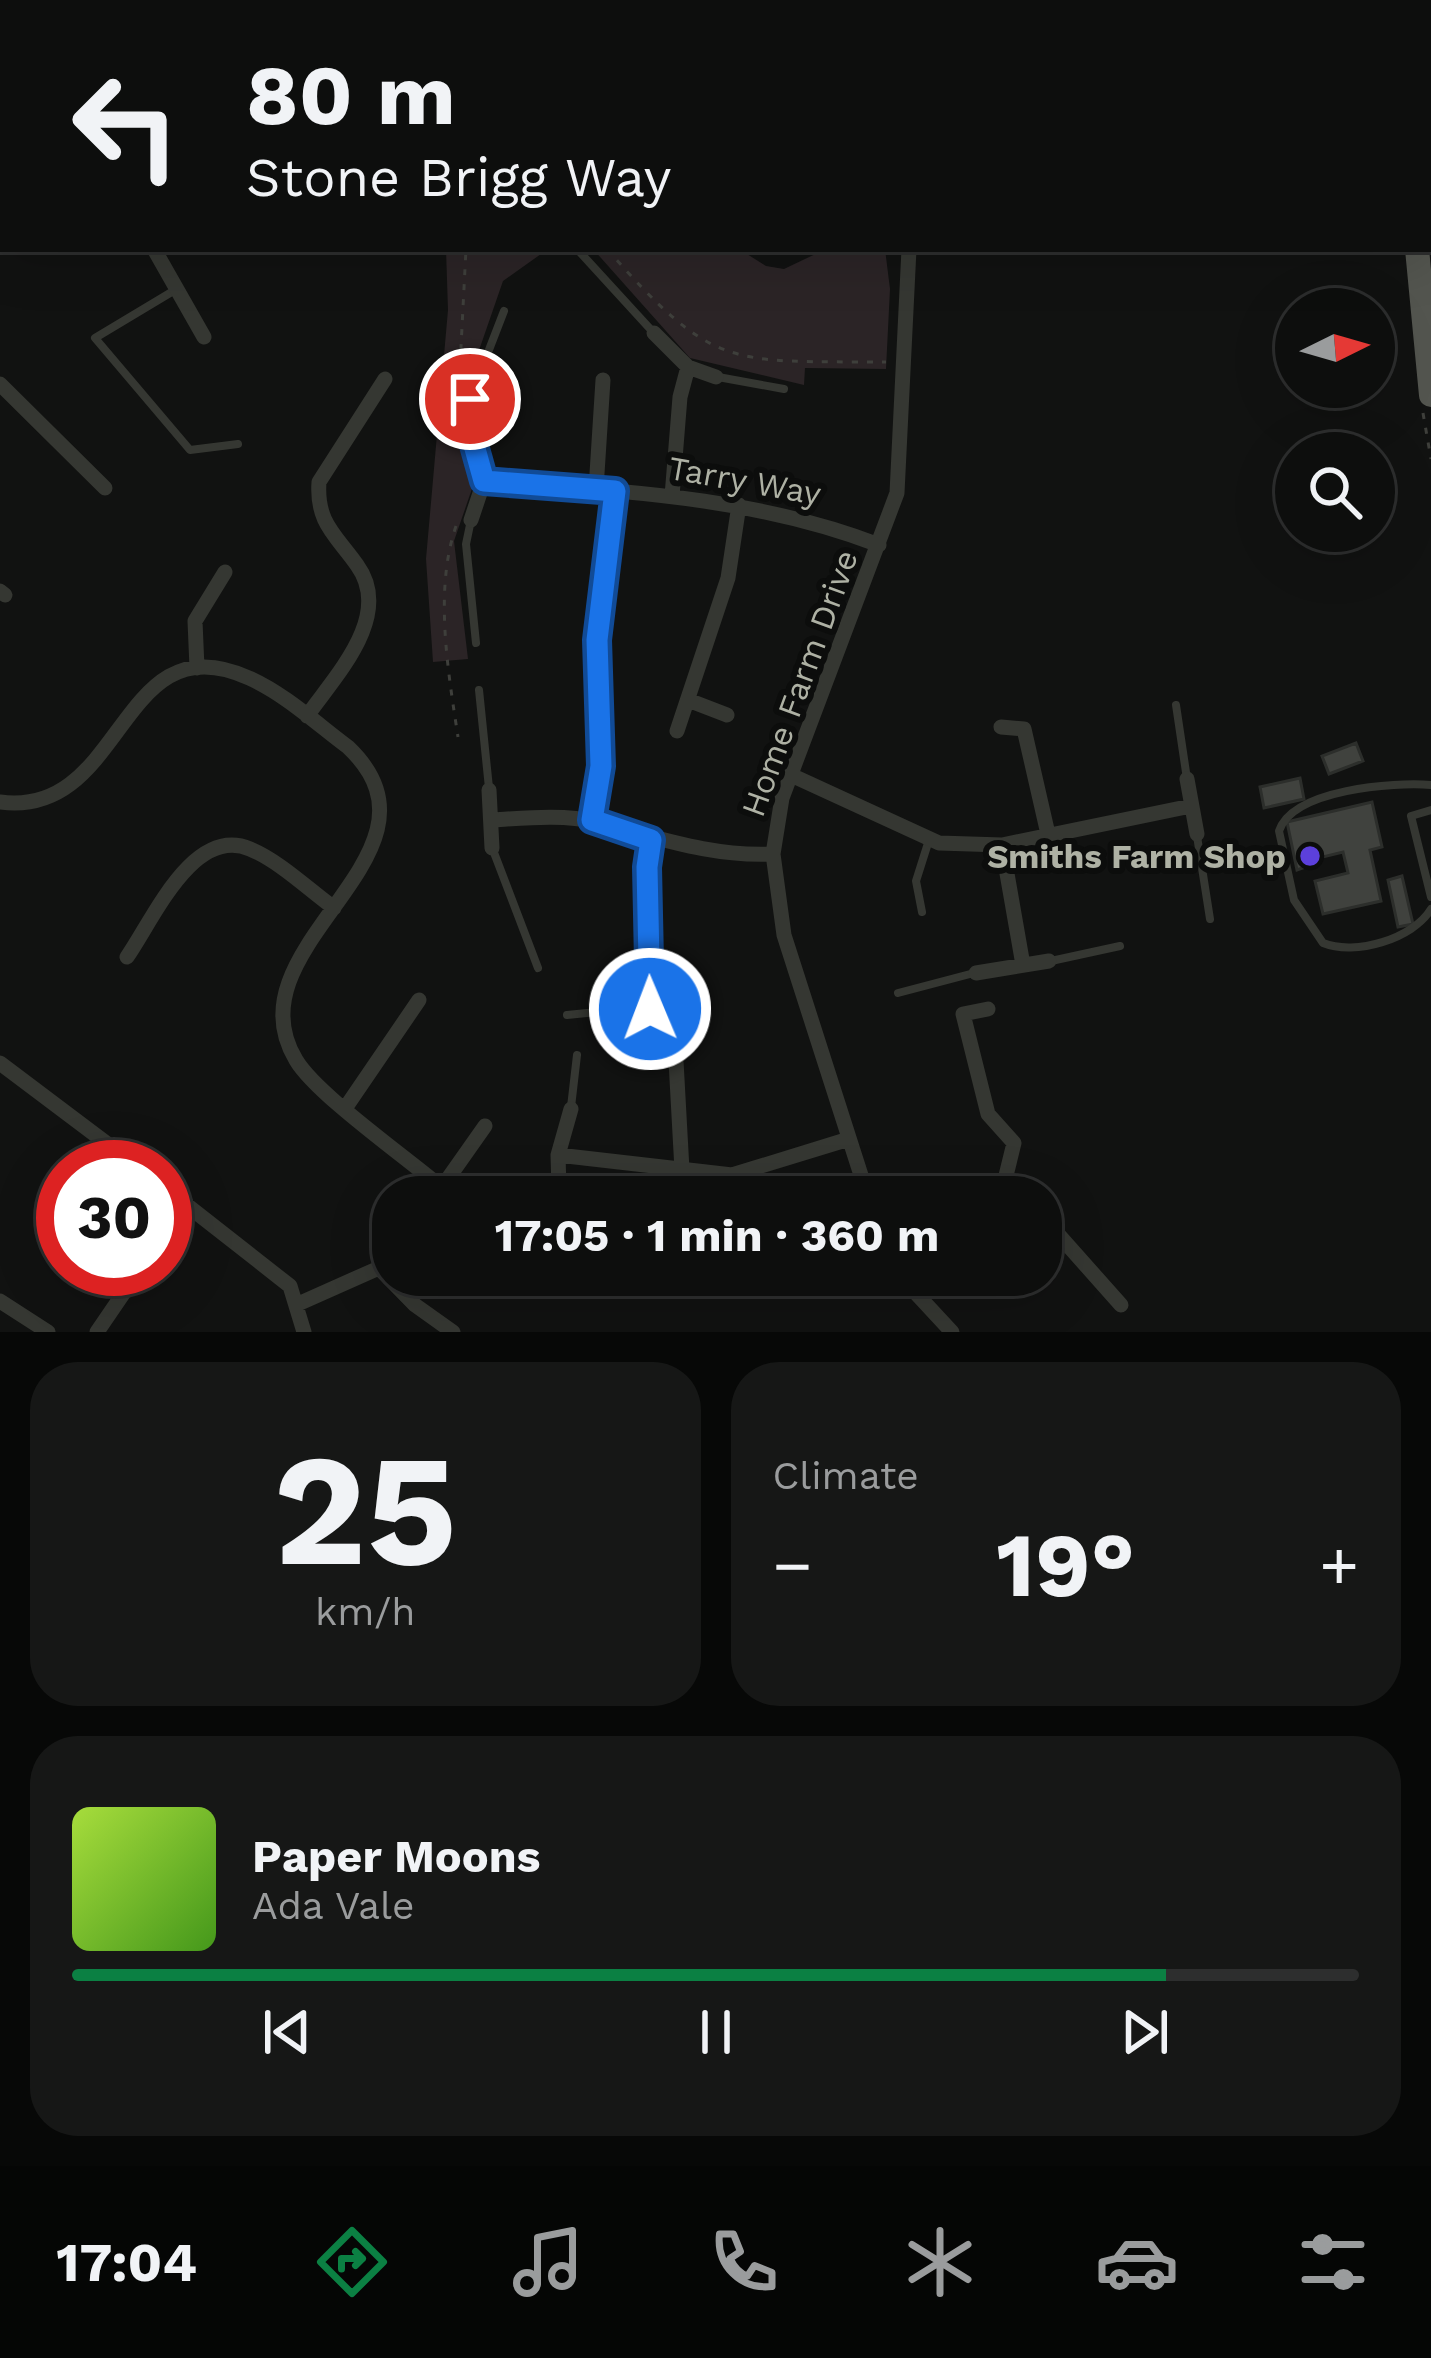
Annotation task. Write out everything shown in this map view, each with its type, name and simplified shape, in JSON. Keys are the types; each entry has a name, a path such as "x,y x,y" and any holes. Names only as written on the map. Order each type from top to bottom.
{"main road":[{"path":"1417,252 1431,394"}],"street":[{"path":"156,252 204,337"},
{"name":"Home Farm Drive","path":"861,1176 784,935 773,854 777,816 791,775 897,493 909,252"},
{"path":"654,333 688,367 716,377"},
{"path":"672,496 680,397 688,367"},
{"path":"307,716 363,633 369,599 358,566 326,527 319,482 385,379"},
{"path":"596,489 603,380"},
{"path":"0,384 105,488"},
{"path":"465,439 484,481 465,519"},
{"name":"Tarry Way","path":"484,481 739,506 815,520 880,545"},
{"path":"592,820 601,766 597,640 615,491"},
{"path":"676,731 728,578 739,506"},
{"path":"196,668 195,621 225,572"},
{"path":"0,802 43,800 74,785 144,694 196,668 247,676 362,759 379,807 374,845 293,968 282,1005 283,1025 307,1076 421,1176"},
{"path":"688,700 727,715"},
{"path":"1001,727 1024,729 1048,834"},
{"path":"791,775 929,838 1002,845 1191,806"},
{"path":"1187,779 1197,834"},
{"path":"489,790 492,848"},
{"path":"492,820 592,820 651,840 735,856 773,854"},
{"path":"618,1010 650,1009 647,867 651,840"},
{"path":"1002,845 1023,965"},
{"path":"127,957 196,858 215,847 250,849 334,908"},
{"path":"976,973 1049,961"},
{"path":"346,1107 419,1000"},
{"path":"988,1009 963,1014 988,1114 1014,1143 1007,1176"},
{"path":"676,1060 682,1170"},
{"path":"0,1063 102,1140"},
{"path":"560,1176 559,1155 571,1108"},
{"path":"449,1176 485,1126"},
{"path":"559,1155 733,1175 849,1139"},
{"path":"192,1207 290,1286 304,1332"},
{"path":"1062,1239 1121,1305"},
{"path":"298,1304 372,1271"},
{"path":"97,1332 122,1296"},
{"path":"406,1296 453,1332"},
{"path":"919,1296 952,1332"},
{"path":"0,1301 48,1332"}],"lane":[{"path":"580,252 654,333"},
{"path":"176,289 94,338 190,450 238,444"},
{"path":"465,439 470,399 504,311"},
{"path":"716,377 784,389"},
{"path":"465,519 476,643"},
{"path":"479,690 489,790"},
{"path":"1176,706 1187,779"},
{"path":"1431,784 1391,783 1308,803 1282,821 1279,831 1294,900 1323,943 1355,948 1407,932 1431,909"},
{"path":"1431,810 1412,816 1431,897"},
{"path":"1197,834 1210,919"},
{"path":"922,912 916,881 929,838"},
{"path":"492,848 538,968"},
{"path":"1049,961 1120,946"},
{"path":"898,993 976,973"},
{"path":"567,1015 618,1010"},
{"path":"571,1108 577,1055"}],"path":[{"path":"465,439 454,415 466,252"},
{"path":"610,252 662,312 688,334 724,353 759,361 905,362"},
{"path":"458,737 448,673 446,556 465,519"}],"shaded area":[{"path":"446,252 544,252 503,281 458,411 475,480 454,541 468,659 433,662 426,559 448,310"},
{"path":"596,252 744,252 766,266 784,269 820,252 885,252 890,289 886,369 805,368 804,385 690,358"}],"building":[{"path":"1356,743 1363,761 1329,774 1322,756"},
{"path":"1300,778 1304,799 1264,808 1260,787"},
{"name":"Smiths Farm Shop","path":"1372,802 1382,847 1370,850 1381,901 1323,914 1315,881 1348,873 1343,852 1310,860 1311,865 1297,870 1287,822"},
{"path":"1402,876 1413,924 1398,927 1388,880"}],"place":[{"name":"Smiths Farm Shop","path":"1310,856"}],"route":[{"path":"470,399 470,441 484,481 615,491 597,640 601,766 592,820 651,840 647,867 650,1009"}]}
